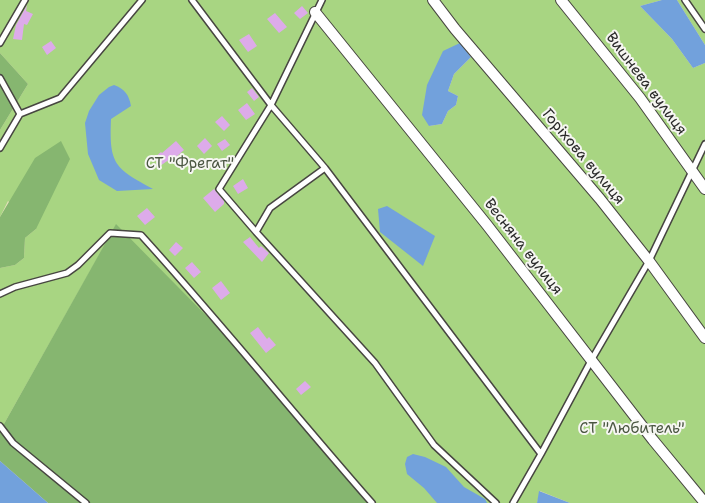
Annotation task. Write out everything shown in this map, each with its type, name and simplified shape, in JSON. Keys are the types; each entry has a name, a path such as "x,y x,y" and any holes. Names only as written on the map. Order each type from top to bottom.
{"street":[{"name":"Горіхова вулиця","path":"433,0 455,29 600,199 649,260 705,338"},
{"name":"Вишнева вулиця","path":"561,0 640,98 705,188"},
{"name":"Весняна вулиця","path":"315,12 393,106 592,359 653,440 705,503"}],"lane":[{"path":"0,43 25,0"},
{"path":"0,148 20,114 60,98 142,0"},
{"path":"192,0 271,105 325,168 541,454"},
{"path":"322,0 271,105 218,189 375,363 434,445 496,503"},
{"path":"685,0 705,29"},
{"path":"0,78 20,114"},
{"path":"513,503 649,260 705,144"},
{"path":"256,232 270,208 325,168"},
{"path":"0,294 15,287 66,273 78,265 110,233 140,235 190,289 303,425 372,503"},
{"path":"0,426 13,443 86,503"}],"green space":[{"path":"0,0 662,0 640,6 672,39 693,68 705,63 705,503 570,503 540,491 537,503 374,503 116,225 0,431 0,268 15,265 24,258 25,238 36,229 8,201 0,217 0,130 28,84 0,53","holes":["460,43 471,57 454,74 448,91 458,96 456,105 448,111 442,124 429,126"]},
{"path":"677,0 705,0 705,45"},
{"path":"0,53 28,84 0,130"},
{"path":"61,141 70,159 36,229 25,238 24,258 15,265 0,268 0,217 35,158"},
{"path":"116,224 242,352 374,503 48,503 0,461 0,431"}],"water":[{"path":"662,0 677,0 705,45 705,63 693,68 672,39 640,6"},
{"path":"460,43 471,57 454,74 448,91 458,96 456,105 448,111 442,124 429,126 422,115 427,85 443,51"},
{"path":"114,85 126,93 131,106 111,119 113,156 122,170 153,189 117,191 99,180 88,154 85,123 89,111 99,95"},
{"path":"387,206 435,236 423,266 380,232 378,209"},
{"path":"413,454 425,457 446,467 464,487 485,499 487,503 437,503 424,488 407,474 405,464 407,457"},
{"path":"0,461 48,503 0,503"},
{"path":"539,491 570,503 537,503"}],"building":[{"path":"27,5 26,11 33,14 27,25 24,24 22,40 13,39 16,25"},
{"path":"302,6 308,13 300,19 294,13"},
{"path":"275,13 287,27 279,33 267,19"},
{"path":"249,34 257,46 248,52 239,40"},
{"path":"51,41 56,48 47,55 42,47"},
{"path":"252,88 259,97 254,101 247,92"},
{"path":"247,103 255,114 246,120 238,110"},
{"path":"222,116 230,125 224,131 215,122"},
{"path":"205,138 212,146 204,154 197,146"},
{"path":"225,139 230,145 222,151 217,144"},
{"path":"176,141 184,150 175,158 173,157 160,166 154,158"},
{"path":"243,179 248,188 238,194 233,186"},
{"path":"214,189 224,201 224,204 215,212 203,198"},
{"path":"147,208 155,217 145,225 137,216"},
{"path":"250,237 259,248 261,246 269,253 262,262 243,242"},
{"path":"176,242 183,248 175,256 169,250"},
{"path":"192,262 201,272 194,278 185,268"},
{"path":"221,281 230,293 221,300 212,288"},
{"path":"258,327 267,339 269,337 276,345 266,353 250,333"},
{"path":"305,381 311,387 301,395 296,389"}],"park label":[{"name":"СТ \"Фрегат\"","path":"190,164"},
{"name":"СТ \"Любитель\"","path":"632,429"}]}
